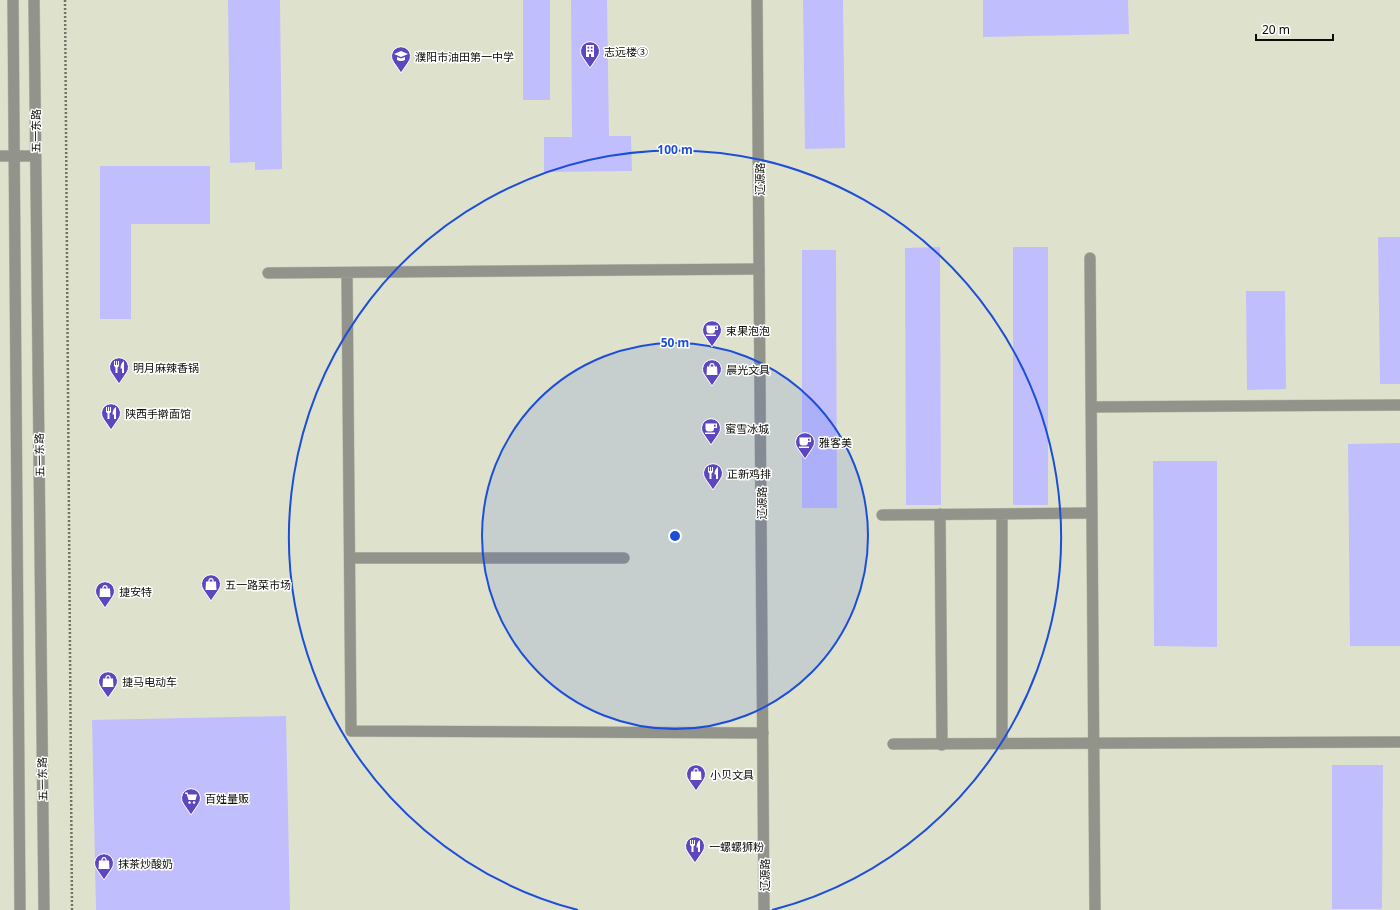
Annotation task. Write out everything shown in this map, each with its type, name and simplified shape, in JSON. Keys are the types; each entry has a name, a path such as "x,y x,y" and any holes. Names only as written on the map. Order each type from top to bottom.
{"street":[{"name":"五一东路","path":"13,0 20,910"},
{"name":"五一东路","path":"34,0 44,910"},
{"name":"辽源路","path":"757,0 764,910"},
{"path":"0,156 35,156"},
{"path":"1090,258 1095,910"},
{"path":"268,274 759,269"},
{"path":"347,274 351,731 763,733"},
{"path":"1091,407 1400,405"},
{"path":"940,514 942,745"},
{"path":"1002,514 1002,744"},
{"path":"882,515 1091,514"},
{"path":"350,558 624,558"},
{"path":"893,744 1400,742"}],"path":[{"path":"65,0 72,910"}],"building":[{"path":"228,0 280,0 282,169 255,170 255,162 230,163"},
{"path":"523,0 550,0 550,100 523,100"},
{"name":"志远楼③","path":"571,0 607,0 609,136 631,136 632,171 544,172 544,137 572,137"},
{"path":"803,0 843,0 845,148 805,149"},
{"path":"983,0 1128,0 1129,34 983,37"},
{"path":"100,166 210,166 210,224 131,224 131,319 100,319"},
{"path":"1378,237 1400,237 1400,384 1380,384"},
{"path":"940,247 941,505 906,505 905,248"},
{"path":"1013,247 1048,247 1048,505 1013,505"},
{"path":"802,250 836,250 837,508 802,508"},
{"path":"1246,291 1285,291 1286,389 1247,390"},
{"path":"1400,443 1400,646 1350,646 1348,444"},
{"path":"1153,461 1217,461 1217,647 1154,646"},
{"name":"百姓量贩","path":"286,716 290,910 96,910 92,720"},
{"path":"1332,765 1383,765 1382,909 1332,909"}],"place":[{"name":"志远楼③","path":"590,68"},
{"name":"濮阳市油田第一中学","path":"401,73"},
{"name":"束果泡泡","path":"712,347"},
{"name":"明月麻辣香锅","path":"119,384"},
{"name":"晨光文具","path":"712,386"},
{"name":"陕西手擀面馆","path":"111,430"},
{"name":"蜜雪冰城","path":"711,445"},
{"name":"雅客美","path":"805,459"},
{"name":"正新鸡排","path":"713,490"},
{"name":"五一路菜市场","path":"211,601"},
{"name":"捷安特","path":"105,608"},
{"name":"捷马电动车","path":"108,698"},
{"name":"小贝文具","path":"696,791"},
{"name":"百姓量贩","path":"191,815"},
{"name":"一螺螺狮粉","path":"695,863"},
{"name":"抹茶炒酸奶","path":"104,880"}]}
